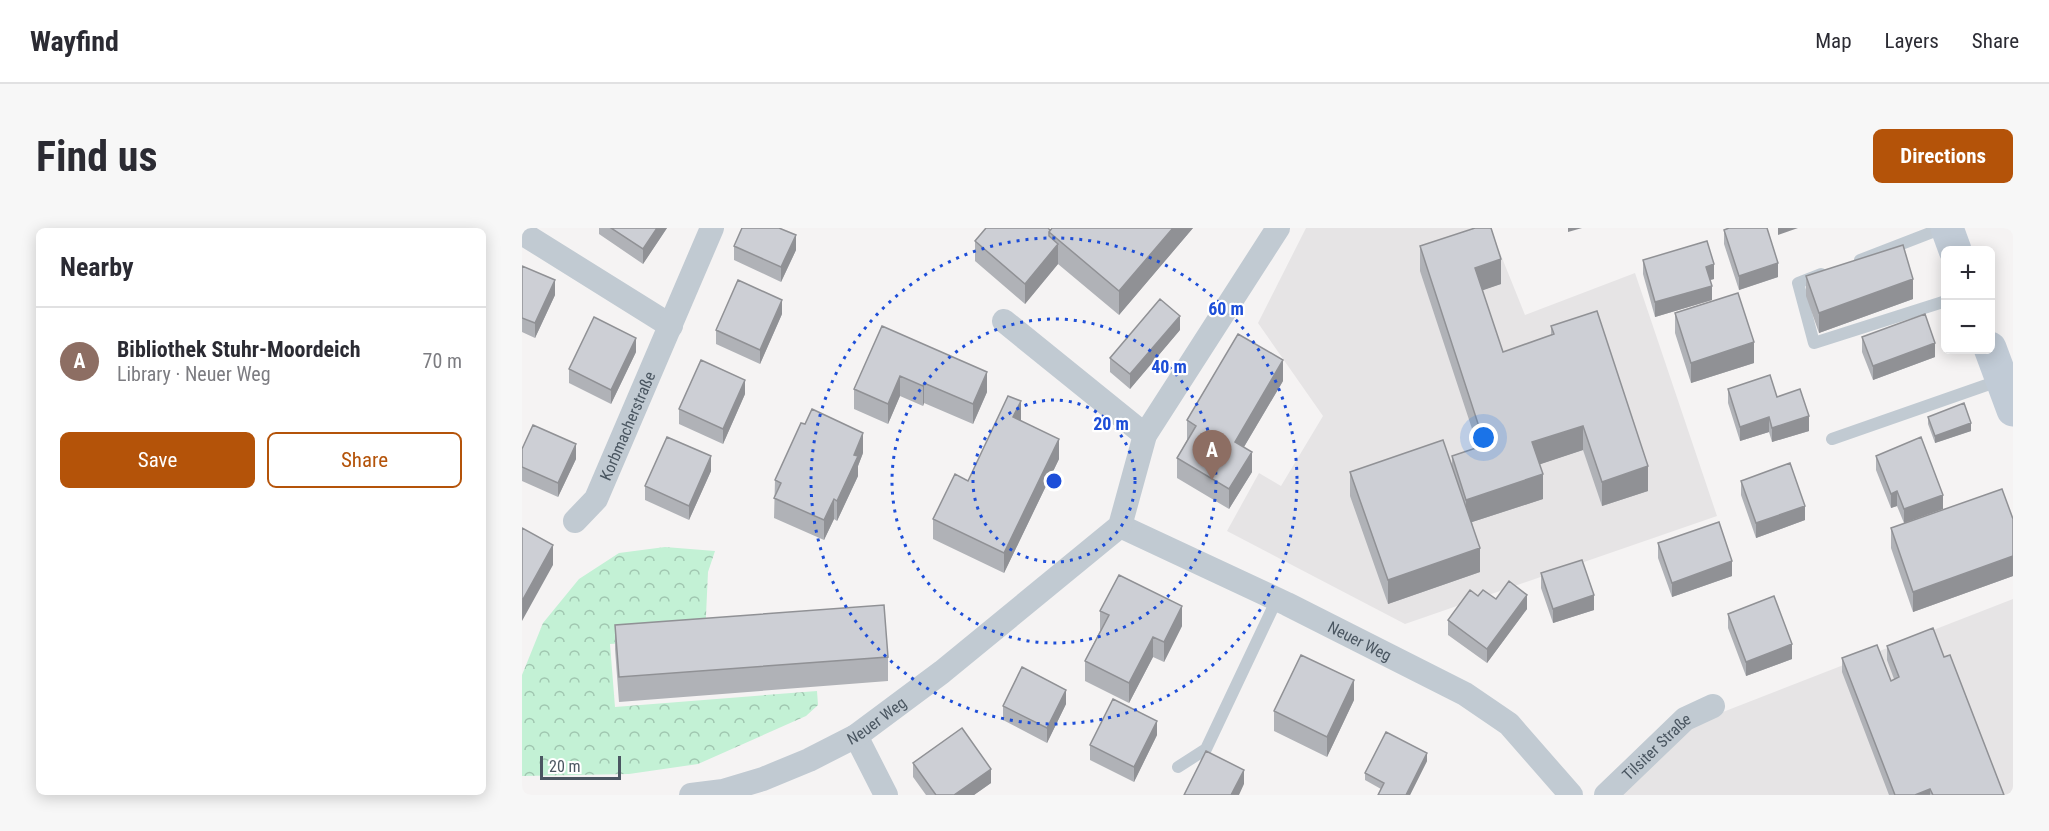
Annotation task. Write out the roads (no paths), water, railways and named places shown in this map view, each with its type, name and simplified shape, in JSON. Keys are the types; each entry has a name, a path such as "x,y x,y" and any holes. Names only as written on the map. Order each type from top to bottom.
{"main road":[{"path":"1945,228 1953,246"},
{"path":"1992,354 2013,410"}],"street":[{"name":"Korbmacherstraße","path":"575,521 596,499 712,228"},
{"path":"1120,526 1145,435 1278,228"},
{"path":"522,233 671,326"},
{"path":"1004,321 1145,435"},
{"name":"Neuer Weg","path":"691,795 723,791 763,779 855,736 942,672 1120,526 1277,599 1465,694 1509,724 1571,795"},
{"name":"Tilsiter Straße","path":"1606,795 1684,719 1713,705"},
{"path":"855,736 886,795"}],"lane":[{"path":"1941,303 1814,343 1798,284 1945,228"},
{"path":"1832,439 2002,380"},
{"path":"1178,767 1206,749 1277,599"}],"place":[{"name":"Bibliothek Stuhr-Moordeich","path":"1212,480"}]}
